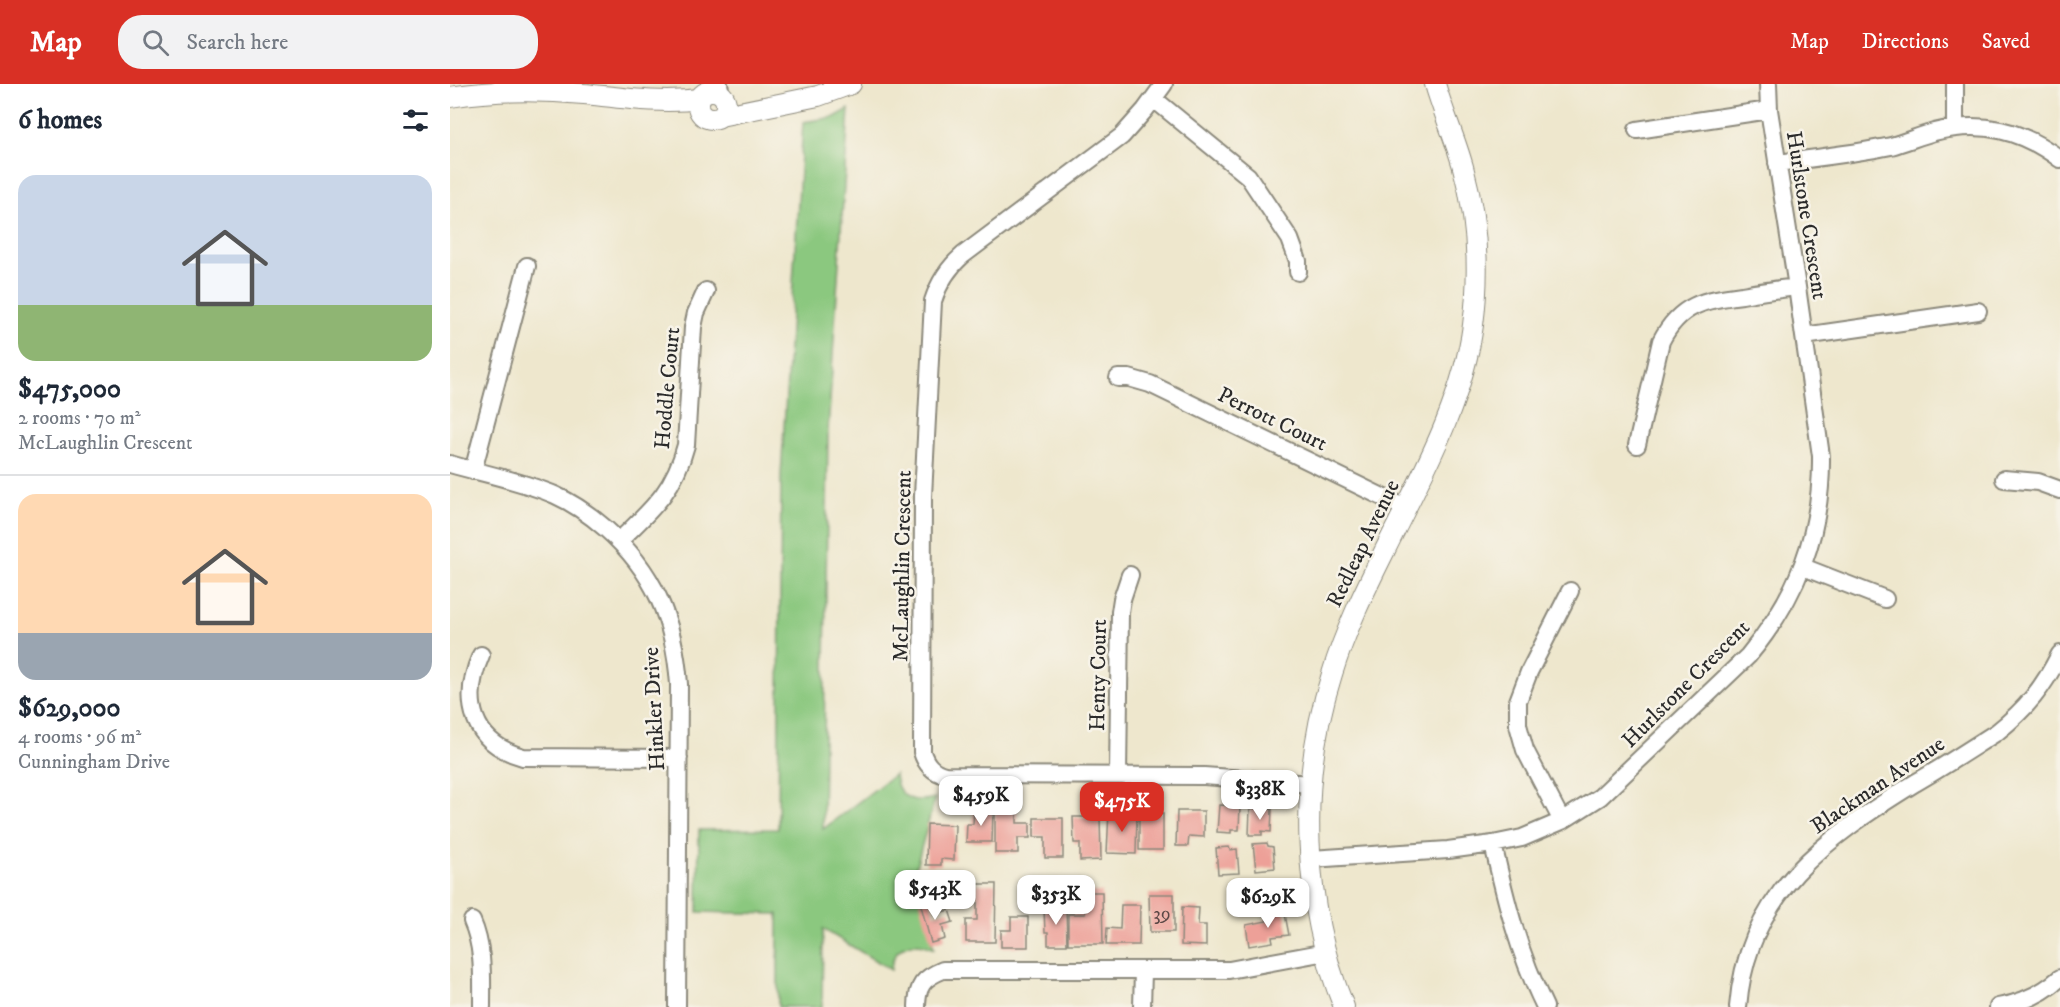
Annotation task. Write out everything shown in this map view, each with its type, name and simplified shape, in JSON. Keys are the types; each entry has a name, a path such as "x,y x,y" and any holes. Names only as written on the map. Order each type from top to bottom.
{"street":[{"path":"450,97 529,91 659,102 713,98 763,107 818,96 851,84"},
{"name":"McLaughlin Crescent","path":"1164,84 1134,124 1114,143 954,263 937,290 933,301 923,496 922,744 924,760 934,770 945,775 1220,776 1311,784"},
{"name":"Redleap Avenue","path":"1424,84 1441,105"},
{"name":"Redleap Avenue","path":"1344,1007 1326,952 1311,859 1311,784 1323,708 1354,612 1441,434 1460,383 1473,327 1476,296 1475,231 1470,197 1463,165 1435,84"},
{"name":"Hurlstone Crescent","path":"1311,859 1448,850 1494,844 1522,838 1562,821 1580,811 1615,783 1748,656 1790,596 1803,567 1816,520 1821,475 1819,433 1769,110 1768,84"},
{"path":"1954,128 1955,84"},
{"path":"1154,99 1248,176 1290,239 1298,261 1298,272"},
{"path":"1637,130 1769,110"},
{"path":"1777,163 1892,146 1954,128 1976,127 2028,138 2060,159"},
{"path":"473,471 527,266"},
{"path":"1637,445 1659,349 1669,327 1678,316 1699,303 1714,299 1797,287"},
{"name":"Hoddle Court","path":"619,541 668,491 682,462 686,445 693,327 696,313 706,291"},
{"path":"1804,336 1978,311"},
{"name":"Perrott Court","path":"1118,378 1129,378 1150,384 1405,508"},
{"name":"Hinkler Drive","path":"450,464 557,496 589,516 619,541 648,577 658,596 673,637 679,684 676,1007"},
{"path":"2004,479 2038,482 2060,490"},
{"path":"1803,567 1886,599"},
{"name":"Henty Court","path":"1118,776 1120,612 1130,575"},
{"path":"1562,821 1525,750 1519,732 1517,712 1522,688 1570,591"},
{"name":"Blackman Avenue","path":"1738,1007 1742,975 1754,938 1774,902 1804,864 1831,838 1855,821 1997,732 2013,719 2039,692 2060,654"},
{"path":"481,655 471,687 473,711 484,734 502,749 524,757 680,758"},
{"path":"1494,844 1512,926 1545,1007"},
{"path":"472,921 482,953 482,1007"},
{"path":"917,1007 917,994 921,984 926,978 943,970 1229,970 1326,952"},
{"path":"1142,1007 1143,971"},
{"path":"1998,1007 2016,1004 2034,997 2060,978"}],"green space":[{"path":"849,109 828,431 823,829 895,774 899,789 908,797 920,800 935,798 914,874 934,949 919,944 905,946 896,954 891,970 823,929 822,1007 778,1007 778,914 698,912 699,830 778,829 781,475 803,122 835,117"}],"building":[{"path":"1219,805 1240,806 1239,830 1231,830 1231,833 1217,832"},
{"path":"1250,808 1272,809 1271,832 1262,831 1262,835 1249,835"},
{"path":"974,810 993,810 992,842 966,842 967,824 973,824"},
{"path":"995,810 1017,810 1017,823 1030,823 1030,838 1018,838 1018,853 995,853"},
{"path":"1109,811 1137,812 1136,854 1107,853"},
{"path":"1177,811 1204,811 1204,837 1189,836 1188,846 1176,846"},
{"path":"1139,813 1163,813 1163,850 1139,850"},
{"path":"1073,817 1100,817 1101,860 1080,861 1080,843 1074,843"},
{"path":"1034,818 1063,818 1063,858 1045,858 1045,837 1034,837"},
{"path":"927,824 955,825 954,860 941,859 941,865 926,865"},
{"path":"1267,843 1268,846 1273,847 1275,868 1256,870 1253,844"},
{"path":"1229,847 1230,850 1237,849 1239,873 1218,874 1216,848"},
{"path":"977,884 996,884 995,942 966,942 966,920 977,920"},
{"path":"1278,888 1280,908 1239,913 1237,893"},
{"path":"1085,892 1102,892 1103,944 1068,944 1068,914 1085,914"},
{"path":"1149,894 1174,894 1174,932 1150,932"},
{"path":"930,899 934,914 949,910 953,922 942,925 945,939 931,943 920,902"},
{"path":"1121,905 1140,905 1139,945 1106,945 1107,928 1120,929"},
{"path":"1182,907 1199,908 1198,925 1206,925 1206,946 1181,945"},
{"path":"1044,909 1066,909 1067,945 1048,945"},
{"path":"1284,909 1289,935 1272,937 1273,942 1249,946 1246,925 1267,921 1266,912"},
{"path":"1011,917 1028,917 1028,947 1001,947 1001,930 1011,930"}]}
